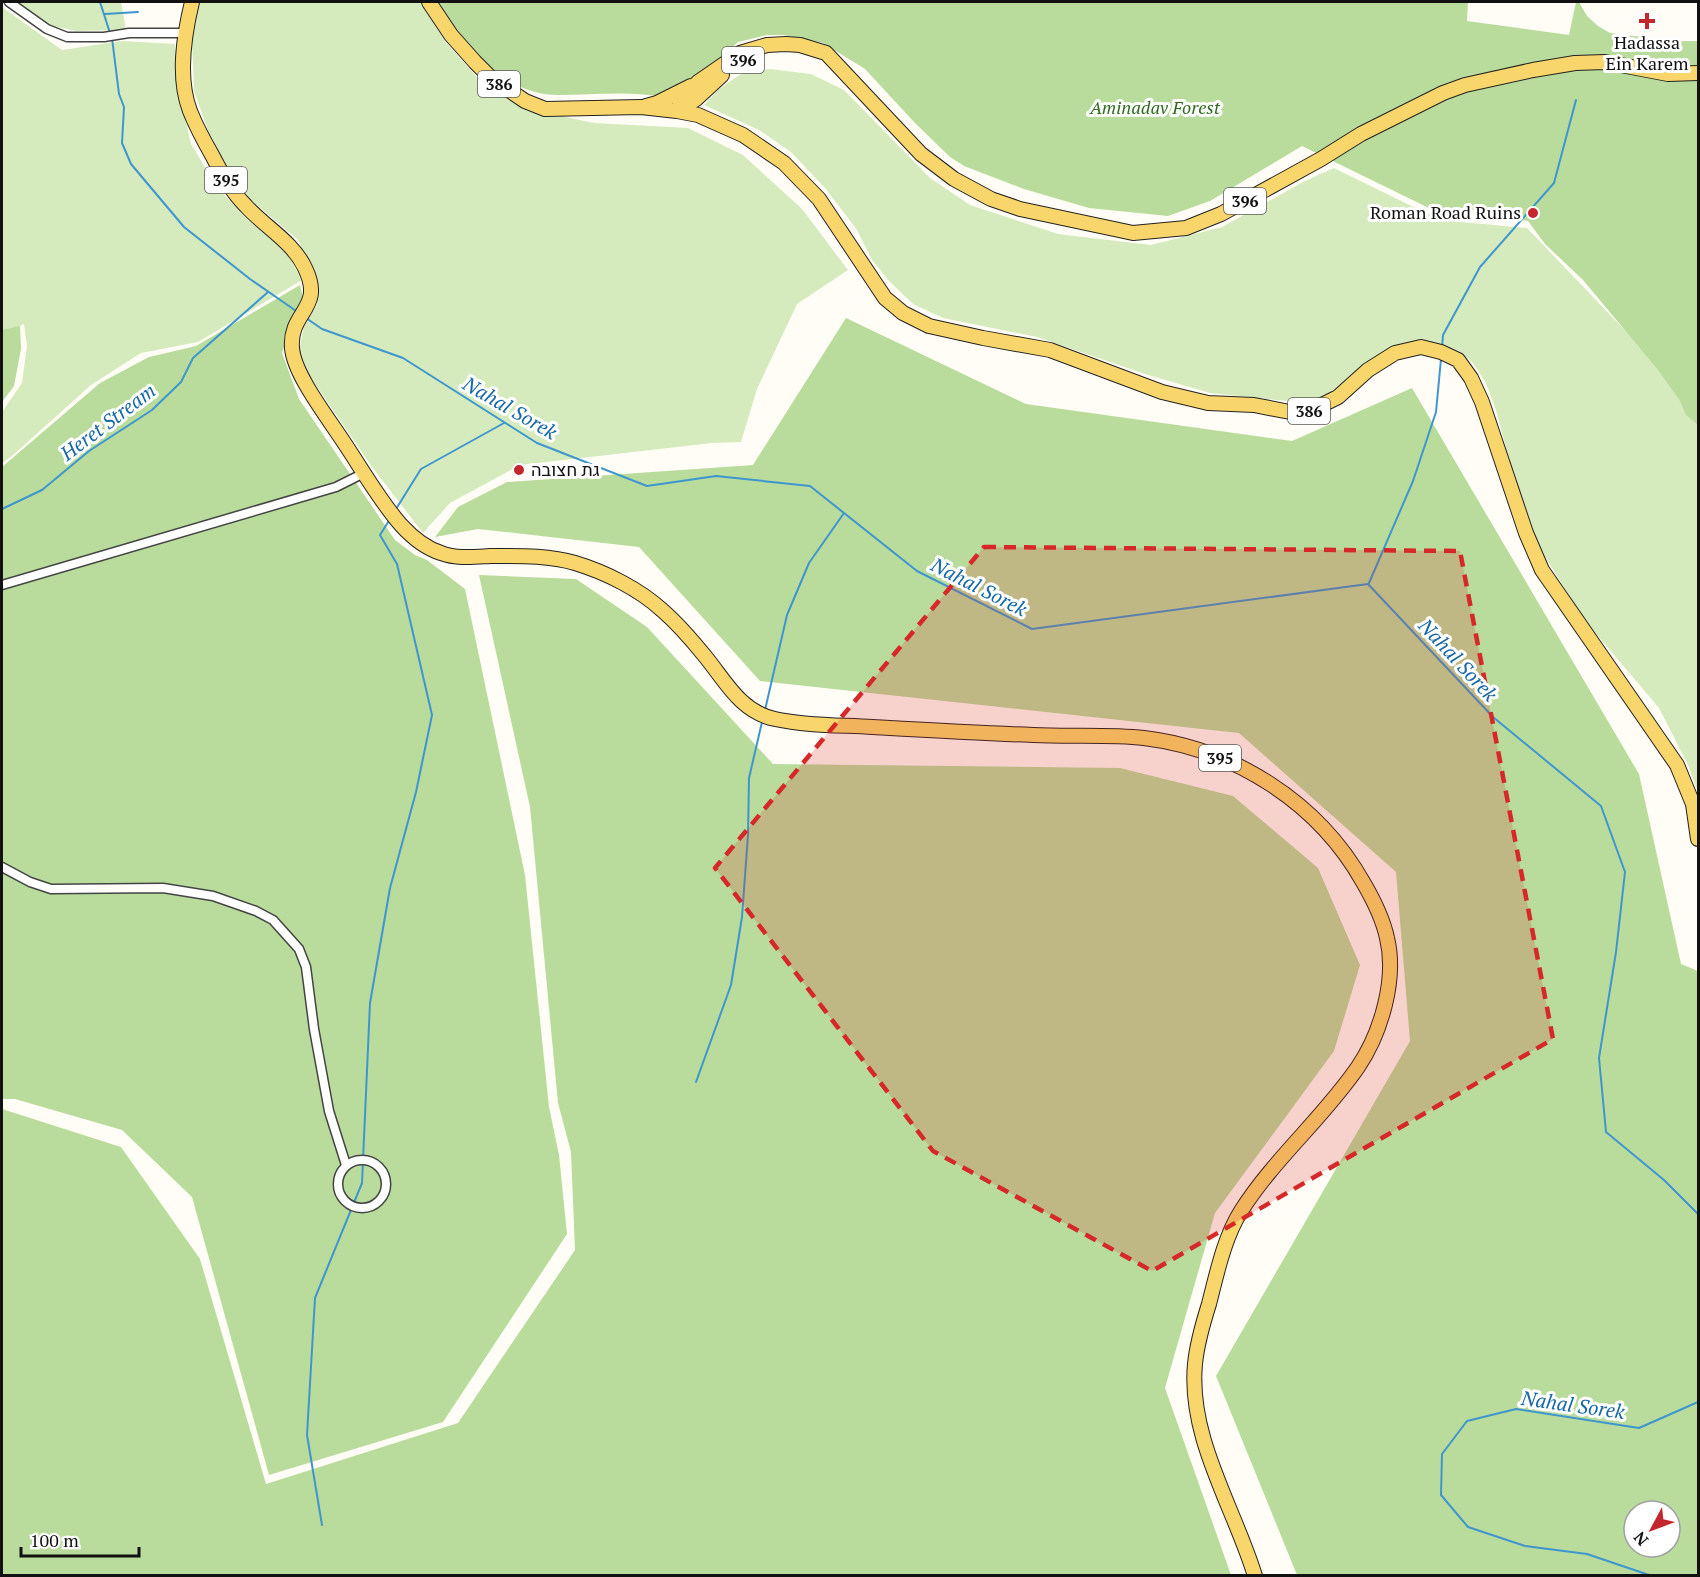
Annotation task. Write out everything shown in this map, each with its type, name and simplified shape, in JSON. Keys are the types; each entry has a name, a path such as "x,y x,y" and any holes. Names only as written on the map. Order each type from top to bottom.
{"main road":[{"name":"395","path":"192,2 184,33 184,92 190,111 231,188 248,209 288,244 302,261 312,289 310,303 296,322 292,337 292,353 305,382 364,473 396,520 415,539 437,553 459,558 539,556 575,563 637,591 658,606 678,626 739,700 751,710 768,718 843,726 1144,738 1195,749 1244,767 1275,786 1298,804 1335,841 1360,876 1376,907 1388,940 1389,969 1384,1005 1373,1038 1360,1064 1272,1168 1238,1216 1219,1265 1195,1357 1196,1401 1202,1429 1255,1575"},
{"name":"386","path":"429,2 451,35 475,62 491,78 525,101 545,109 641,107 677,111 698,116 743,135 784,163 819,199 885,298 903,313 929,326 1050,350 1162,392 1208,403 1254,405 1290,412 1312,410 1338,397 1368,370 1395,353 1421,347 1441,351 1458,360 1471,378 1482,402 1526,533 1542,570 1677,765 1693,804 1698,839"},
{"name":"396","path":"677,111 681,101 698,82 740,53 766,45 800,45 826,53 921,154 954,179 991,199 1020,209 1133,233 1186,228 1221,214 1321,159 1361,134 1443,93 1465,85 1575,63 1605,62 1668,74 1698,73"},
{"name":"396","path":"677,111 696,99 737,63 751,56 794,50 826,53"},
{"path":"641,107 657,103 698,82"}],"street":[{"path":"9,2 58,35 67,38 104,37 129,33 184,33"},
{"path":"2,585 336,487 364,473"},
{"path":"2,867 30,882 51,889 163,888 213,896 256,911 273,920 299,949 306,967 314,1029 329,1111 346,1165 338,1179 340,1195 352,1206 368,1207 375,1204 385,1191 386,1183 380,1168 367,1160 346,1165"}],"highlighted area":[{"path":"984,547 1460,551 1553,1039 1152,1271 933,1151 715,868"}],"green space":[{"path":"17,2 121,2 126,30 76,31 53,26"},
{"path":"200,2 420,2 444,40 483,84 533,110 594,123 688,128 743,155 802,209 848,270 797,304 757,389 741,442 712,443 520,465 450,503 423,533 372,467 311,378 299,351 304,327 317,304 314,273 298,240 238,189 212,142 194,91 192,37"},
{"name":"Aminadav Forest","path":"436,2 1468,2 1467,21 1569,35 1576,2 1579,2 1587,16 1610,33 1675,41 1698,41 1698,425 1686,415 1680,401 1659,371 1583,280 1545,244 1528,221 1457,207 1435,211 1302,146 1210,201 1168,216 1089,208 1024,189 964,166 950,157 915,123 865,69 823,43 784,35 767,35 738,42 709,69 693,77 667,98 626,94 538,93 519,86 486,64 459,34"},
{"path":"2,7 62,50 122,41 175,44 178,89 191,144 217,187 247,219 286,251 302,280 198,342 141,353 91,385 2,463 2,412 22,383 27,346 24,324 2,335"},
{"path":"770,69 811,74 844,90 930,178 970,205 1058,234 1151,245 1222,227 1305,181 1334,168 1440,220 1527,228 1640,346 1698,419 1698,792 1688,765 1659,708 1586,622 1545,557 1521,504 1496,410 1486,383 1473,363 1458,351 1435,344 1395,349 1365,363 1339,388 1319,399 1287,401 1210,393 1145,374 1037,337 943,318 913,304 889,281 872,260 857,230 826,189 791,152 759,130 704,105 719,89 744,72"},
{"path":"300,285 304,302 291,324 282,353 299,399 395,540 415,555 427,560 465,589 525,875 549,1107 559,1155 567,1234 443,1422 269,1475 192,1197 122,1130 15,1099 2,1099 2,467 100,383 149,357 196,346"},
{"path":"846,318 1026,404 1292,441 1412,388 1639,774 1681,964 1698,971 1698,1575 1297,1575 1216,1376 1410,1041 1396,872 1239,733 760,681 639,547 478,529 435,537 458,507 507,482 753,465"},
{"path":"20,326 21,349 14,386 2,402 2,330"},
{"path":"479,575 576,579 647,627 773,764 1120,768 1233,796 1318,868 1360,965 1334,1051 1215,1213 1165,1388 1231,1575 2,1575 2,1109 121,1147 200,1259 266,1484 458,1423 575,1250 571,1152 558,1103 530,807"}],"waterway":[{"name":"Nahal Sorek","path":"100,2 110,33"},
{"path":"105,14 138,12"},
{"name":"Nahal Sorek","path":"112,38 119,94 124,107 122,143 131,164 184,227 250,279 299,313"},
{"path":"1442,348 1443,335 1480,267 1554,183 1576,100"},
{"name":"Heret Stream","path":"2,509 42,490 89,451 152,410 181,382 193,358 268,292"},
{"name":"Nahal Sorek","path":"306,318 322,329 403,358 537,443 647,486 716,476 810,486 917,571 1032,629 1368,584 1493,717 1601,806 1625,872 1616,952 1599,1058 1606,1132 1664,1180 1698,1214"},
{"path":"1369,583 1413,481 1436,412 1441,359"},
{"path":"396,509 421,469 504,423"},
{"path":"765,710 787,615 809,563 844,513"},
{"path":"322,1525 307,1435 315,1298 362,1183 370,1003 390,888 416,792 432,715 397,564 380,535 390,519"},
{"path":"696,1082 731,985 742,917 748,835 749,778 762,722"},
{"name":"Nahal Sorek","path":"1652,1576 1587,1554 1525,1546 1468,1527 1441,1495 1442,1454 1467,1421 1516,1409 1639,1428 1698,1402"}],"place":[{"name":"Hadassa Ein Karem","path":"1647,21"},
{"name":"Roman Road Ruins","path":"1533,213"},
{"name":"גת חצובה","path":"519,470"}]}
